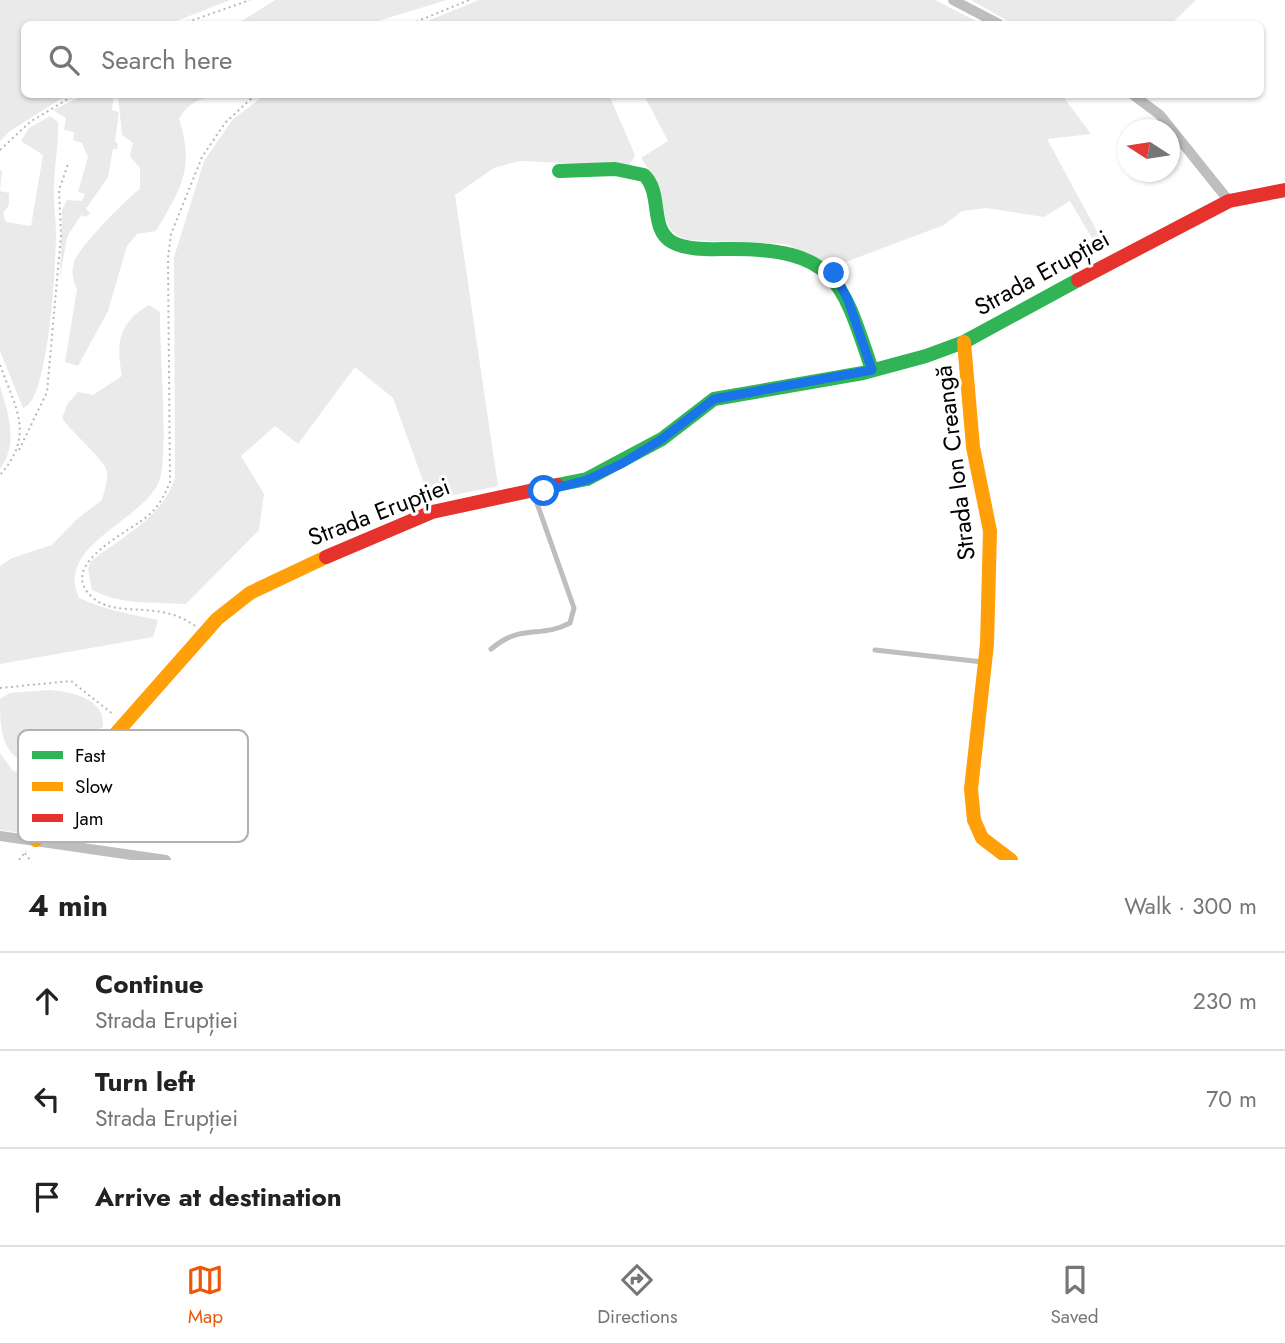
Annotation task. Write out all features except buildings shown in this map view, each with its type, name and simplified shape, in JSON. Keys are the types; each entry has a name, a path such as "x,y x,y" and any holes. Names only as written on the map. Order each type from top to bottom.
{"street":[{"path":"953,0 993,21"},
{"path":"1137,98 1160,115 1229,201"},
{"path":"559,171 632,171 644,176 652,187 662,230 674,243 695,247 782,250 824,266 834,273 848,300 872,370"},
{"name":"Strada Erupției","path":"121,730 217,619 250,593 284,574 369,537 454,506 587,480 623,463 662,439 714,399 872,370 964,342 1103,264 1229,201 1285,190"},
{"name":"Strada Ion Creangă","path":"964,342 973,447 990,531 985,663 971,789 974,820 982,838 1011,860"},
{"path":"0,836 18,838"},
{"path":"49,842 166,860"}],"lane":[{"path":"491,649 507,635 558,629 570,623 572,616 574,608 533,492"},
{"path":"875,650 985,663"}],"path":[{"path":"190,21 250,0"},
{"path":"418,21 469,0"},
{"path":"0,150 30,122 69,98"},
{"path":"205,633 174,613 99,603 88,594 82,579 86,563 95,551 150,514 162,501 170,482 168,258 171,234 202,157 214,137 252,98"},
{"path":"0,475 19,450 47,392 61,235 59,190 68,164"},
{"path":"0,365 19,415 19,450"},
{"path":"0,688 71,681 125,725"},
{"path":"25,852 30,860"}],"shaded area":[{"path":"0,0 230,0 177,21 21,21 21,98 62,98 10,131 0,141"},
{"path":"275,0 447,0 378,21 242,21"},
{"path":"479,0 935,0 976,21 427,21"},
{"path":"971,0 1196,0 1174,21 1008,21"},
{"path":"79,98 114,98 112,110 119,112 115,142 118,144 117,149 113,149 108,177 86,209 90,213 86,217 81,215 67,237 60,278 62,210 67,200 82,201 85,194 78,192 88,157 82,143 73,140 74,132 64,130 66,118 53,110"},
{"path":"118,98 204,98 194,102 179,119 186,152 183,178 178,190 156,231 137,234 127,246 108,311 78,366 65,362 77,289 73,276 74,262 93,235 140,189 140,168 130,156 133,143 122,135"},
{"path":"261,98 610,98 635,155 629,166 519,161 494,168 455,195 498,486 430,500 393,398 355,367 298,444 275,426 241,456 264,494 259,530 186,604 114,598 92,590 88,570 90,562 151,516 161,505 175,478 174,257 204,161 233,119"},
{"path":"646,98 1064,98 1091,134 1047,139 1105,246 1100,252 1070,201 1044,217 986,208 962,211 944,225 835,266 786,244 687,240 678,236 668,224 657,182 641,158 668,141"},
{"path":"50,116 58,122 54,187 56,249 49,329 39,382 32,400 23,408 0,351 0,191 9,193 9,205 3,213 6,222 31,226 43,155 21,141 29,128"},
{"path":"149,305 160,312 164,429 158,484 134,511 88,549 78,564 75,580 79,598 108,609 158,620 153,637 0,664 0,566 12,558 52,545 77,519 102,500 107,479 105,467 62,418 68,403 78,392 93,395 122,376 119,354 125,327"},
{"path":"0,386 9,418 10,439 6,459 0,469"},
{"path":"50,690 86,698 99,709 103,727 96,730 18,730 18,759 8,749 1,726 0,699 10,693"},
{"path":"0,753 13,771 18,772 18,833 0,830"}],"traffic: fast":[{"path":"559,171 615,169 644,175 653,191 661,229 665,236 678,245 701,249 766,251 793,255 813,264 829,276 842,292 872,370"},
{"path":"557,485 587,479 662,439 714,399 863,373 926,356 964,342 1078,280"}],"traffic: slow":[{"path":"964,342 973,447 990,531 987,644 971,789 974,820 982,838 1011,860"},
{"path":"119,730 217,619 250,593 326,557"}],"traffic: jam":[{"path":"1078,280 1229,201 1285,190"},
{"path":"326,557 432,512 557,485"}],"route":[{"path":"544,491 587,480 623,463 662,439 714,399 872,370 848,300 834,273"}]}
